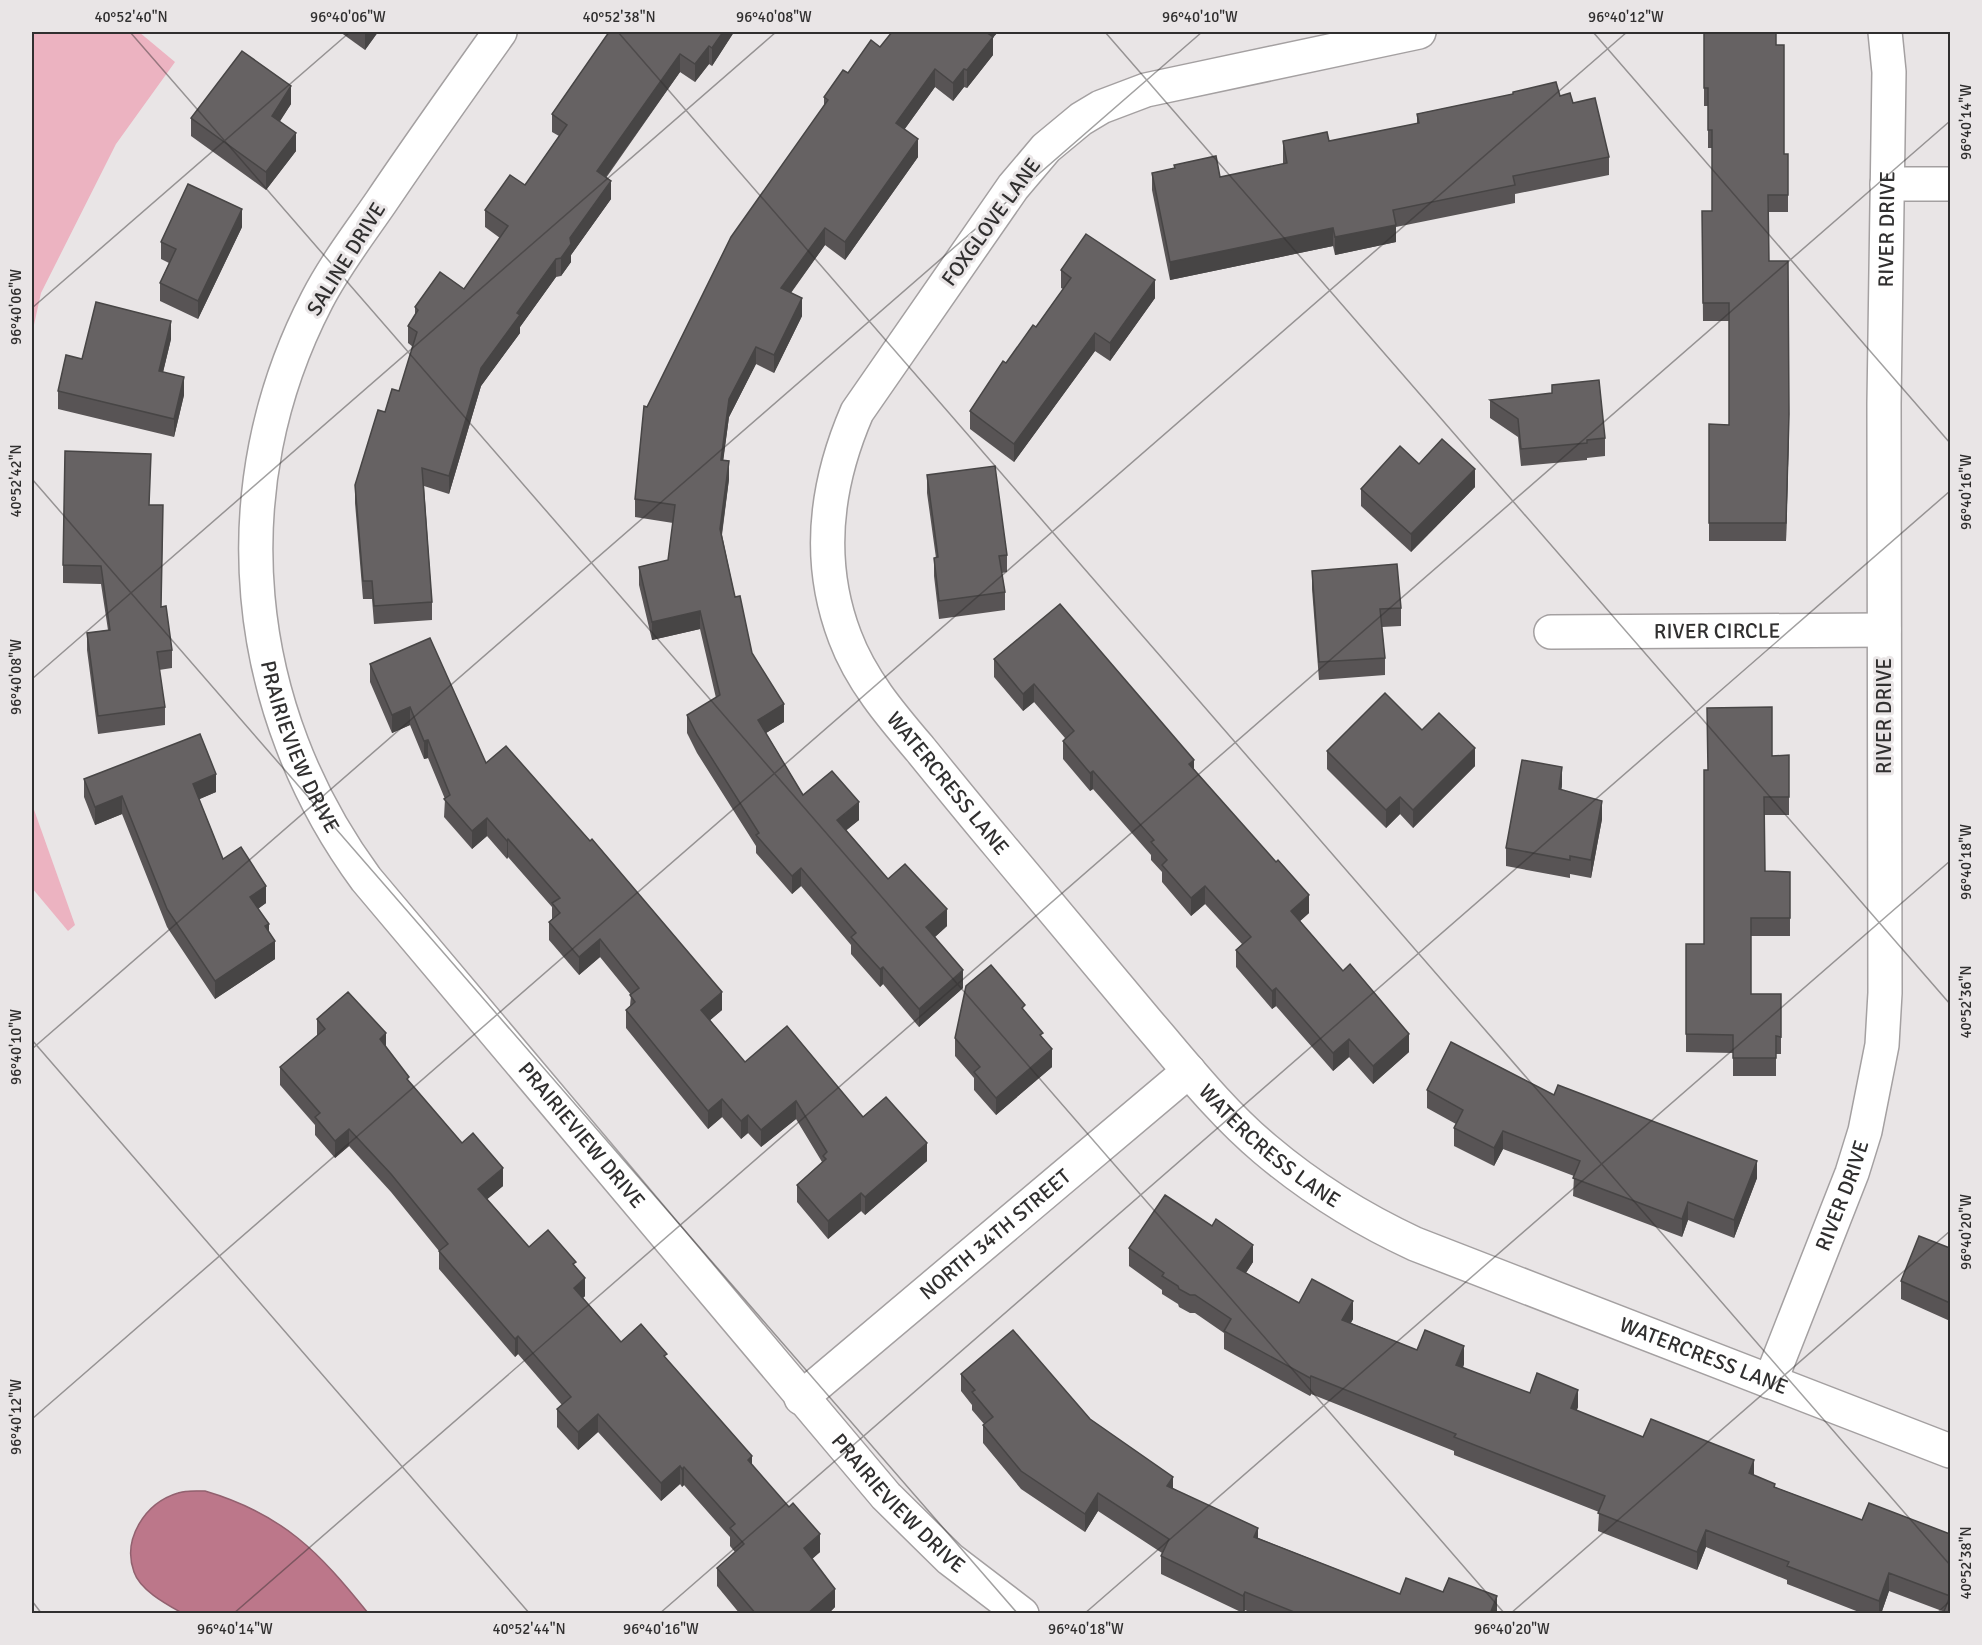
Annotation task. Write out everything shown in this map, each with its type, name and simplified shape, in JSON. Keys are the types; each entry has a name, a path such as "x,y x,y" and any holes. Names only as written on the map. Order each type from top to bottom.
{"street":[{"name":"SALINE DRIVE","path":"256,588 255,537 268,427 292,354 327,280 500,32"},
{"name":"FOXGLOVE LANE","path":"826,555 830,492 845,440 857,412 1013,187 1046,148 1063,132 1101,107 1146,90 1419,32"},
{"name":"RIVER DRIVE","path":"1770,1382 1852,1173 1876,1088 1885,993 1884,630 1889,72 1885,32"},
{"path":"1887,184 1950,184"},
{"name":"WATERCRESS LANE","path":"826,555 845,637 863,676 877,695 1189,1071 1265,1149 1320,1191 1385,1230 1950,1451"},
{"name":"PRAIRIEVIEW DRIVE","path":"256,588 265,649 278,708 302,768 347,853 801,1398 909,1520 950,1559 1022,1614"},
{"name":"RIVER CIRCLE","path":"1551,632 1884,630"},
{"name":"NORTH 34TH STREET","path":"801,1398 1189,1071"}],"shaded area":[{"path":"32,32 139,32 175,62 116,144 41,293 32,334"},
{"path":"32,804 75,925 68,931 32,888"},
{"path":"184,1491 205,1491 256,1511 297,1538 333,1571 368,1613 182,1613 154,1596 137,1579 131,1560 131,1547 139,1524 146,1514 166,1498"}],"building":[{"path":"609,32 723,32 712,48 709,46 695,64 680,54 597,171 611,181 570,238 571,244 561,258 556,259 517,313 520,315 481,368 449,476 422,468 432,602 374,606 372,581 363,581 355,485 378,410 385,412 392,389 399,391 417,332 408,326 418,310 415,307 440,272 464,289 508,226 485,210 510,175 525,185 567,125 552,114"},
{"path":"892,32 986,32 993,37 967,70 964,69 953,83 935,69 896,123 918,139 845,242 825,228 781,288 802,298 774,355 756,347 729,399 721,460 729,461 720,529 735,597 740,596 752,653 784,704 758,720 803,795 832,771 859,802 837,820 888,879 905,864 947,909 926,927 963,970 919,1009 883,967 880,969 851,937 856,933 801,868 792,876 756,835 759,833 697,735 687,715 720,695 700,611 652,622 639,567 668,560 675,505 635,499 644,406 647,407 731,237 828,100 824,97 843,70 848,73 871,40 880,47"},
{"path":"1704,32 1776,32 1776,45 1784,45 1784,154 1788,154 1788,195 1768,195 1769,261 1788,261 1789,414 1786,523 1709,523 1709,424 1729,425 1729,303 1703,303 1702,211 1712,211 1712,130 1708,130 1708,88 1704,88"},
{"path":"242,51 291,86 272,116 296,133 266,172 191,118"},
{"path":"1556,82 1560,96 1570,93 1573,103 1595,98 1609,157 1513,176 1515,185 1393,210 1396,225 1335,237 1333,228 1170,262 1152,173 1175,168 1174,165 1216,156 1220,177 1287,163 1283,141 1327,132 1329,141 1419,123 1417,114 1513,94 1513,92"},
{"path":"188,184 242,209 198,301 160,283 176,249 161,242"},
{"path":"1086,234 1155,280 1110,343 1095,333 1014,444 970,411 1003,361 1006,363 1033,325 1036,327 1071,278 1061,270"},
{"path":"96,302 171,321 159,371 184,377 174,419 58,391 66,355 82,359"},
{"path":"1599,380 1605,438 1587,440 1587,443 1521,449 1518,419 1490,400 1552,393 1552,385"},
{"path":"1442,439 1475,469 1411,534 1361,489 1400,446 1419,464"},
{"path":"65,451 151,454 149,505 163,505 161,607 166,606 172,650 157,652 165,707 98,716 87,633 110,630 101,566 63,565"},
{"path":"995,466 1007,555 999,556 1005,592 939,601 934,558 938,557 927,475"},
{"path":"1397,564 1401,608 1380,609 1385,658 1319,662 1312,571"},
{"path":"1060,604 1194,760 1189,764 1276,862 1278,860 1309,895 1291,911 1343,971 1350,964 1409,1034 1373,1066 1349,1039 1333,1053 1276,988 1272,991 1236,950 1251,937 1205,886 1191,898 1162,865 1167,860 1151,842 1154,840 1063,741 1074,731 1034,684 1023,694 994,659"},
{"path":"430,638 486,763 506,746 590,841 592,839 722,992 701,1010 745,1062 787,1026 863,1117 886,1097 927,1143 865,1197 861,1193 828,1221 797,1185 826,1159 823,1156 827,1152 796,1101 761,1130 748,1115 741,1121 722,1099 708,1111 626,1010 635,1002 630,995 639,988 600,939 579,957 549,922 560,913 552,903 560,898 487,818 472,831 444,799 450,795 428,740 424,741 410,707 392,715 370,664"},
{"path":"1385,693 1422,730 1439,713 1475,748 1413,810 1400,797 1386,810 1327,751"},
{"path":"1772,707 1772,756 1789,755 1789,797 1764,797 1765,871 1790,872 1790,918 1751,918 1751,994 1781,994 1781,1037 1776,1036 1776,1058 1733,1058 1733,1035 1686,1034 1686,944 1704,944 1704,770 1708,770 1707,708"},
{"path":"200,734 216,774 193,784 223,859 241,847 266,886 250,897 269,924 265,926 275,941 215,981 167,909 122,796 95,807 84,779"},
{"path":"1522,760 1562,767 1559,789 1602,801 1591,860 1570,856 1570,860 1506,848"},
{"path":"991,965 1025,1005 1022,1008 1043,1033 1040,1035 1052,1049 996,1098 974,1072 980,1067 955,1038 966,986"},
{"path":"348,992 386,1033 380,1039 409,1077 407,1079 462,1143 473,1133 503,1168 478,1189 529,1247 548,1230 576,1262 573,1264 585,1278 574,1288 621,1342 641,1324 667,1354 664,1356 752,1456 748,1460 789,1507 793,1503 820,1534 804,1548 835,1589 807,1614 756,1614 717,1568 744,1544 730,1528 735,1524 684,1467 682,1469 680,1466 661,1483 598,1414 578,1432 557,1409 571,1397 518,1336 515,1339 439,1251 448,1244 391,1174 349,1129 335,1141 315,1117 320,1113 280,1067 325,1029 317,1019"},
{"path":"1451,1042 1554,1095 1558,1085 1757,1161 1734,1220 1688,1202 1682,1219 1573,1178 1580,1161 1503,1131 1494,1148 1454,1128 1463,1110 1427,1090"},
{"path":"1165,1195 1212,1226 1216,1219 1253,1245 1237,1268 1299,1303 1312,1279 1353,1301 1342,1320 1417,1350 1425,1330 1464,1346 1456,1365 1530,1393 1537,1373 1578,1390 1571,1408 1643,1437 1651,1419 1754,1460 1749,1473 1775,1484 1774,1487 1862,1520 1869,1503 1950,1534 1950,1596 1889,1573 1879,1601 1787,1566 1789,1562 1706,1530 1697,1552 1598,1513 1605,1496 1454,1437 1456,1434 1311,1376 1310,1378 1224,1331 1231,1319 1195,1295 1179,1289 1162,1276 1164,1273 1129,1248"},
{"path":"1919,1236 1950,1248 1950,1303 1901,1281"},
{"path":"1013,1330 1090,1419 1173,1477 1167,1486 1258,1528 1254,1537 1400,1594 1406,1578 1443,1592 1449,1578 1497,1596 1490,1614 1299,1614 1245,1592 1243,1596 1161,1556 1169,1539 1098,1493 1085,1514 1021,1471 983,1425 993,1417 972,1392 975,1390 961,1374"},
{"path":"1950,1596 1950,1614 1943,1614"}]}
